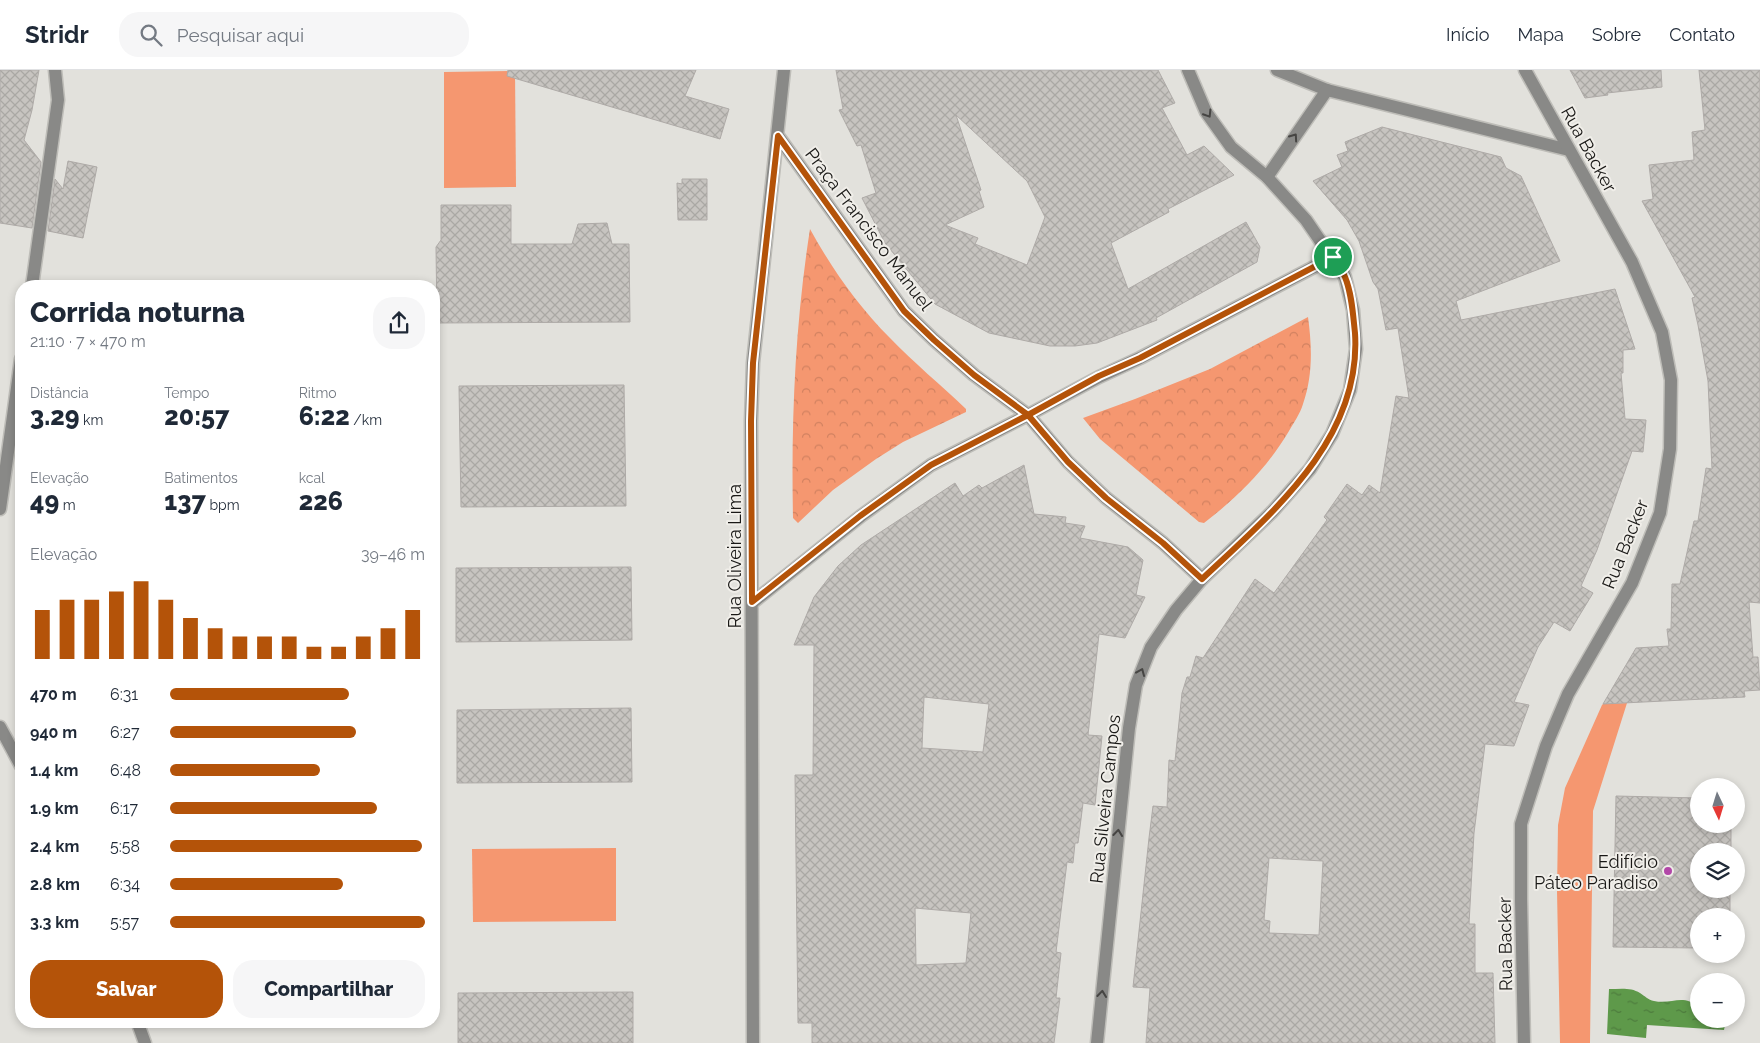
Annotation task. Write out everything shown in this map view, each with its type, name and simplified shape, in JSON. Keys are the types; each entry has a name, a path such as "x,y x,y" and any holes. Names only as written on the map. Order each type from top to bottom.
{"street":[{"path":"33,280 58,100 55,70"},
{"name":"Rua Oliveira Lima","path":"753,1043 751,421 753,363 784,70"},
{"path":"752,602 860,516 931,465 1099,376 1140,358 1333,257 1306,220 1267,177 1231,147 1206,112 1188,70"},
{"path":"1277,70 1327,90 1569,150"},
{"name":"Rua Backer","path":"1524,1043 1521,824 1546,746 1568,694 1632,583 1660,513 1670,449 1671,380 1662,332 1632,262 1525,70"},
{"path":"1267,177 1327,90"},
{"name":"Praça Francisco Manuel","path":"778,136 904,311 974,375 1028,415 1068,462 1106,498 1163,543 1202,579"},
{"name":"Rua Silveira Campos","path":"1097,1043 1129,728 1136,685 1152,647 1176,610 1202,579 1272,512 1310,469 1332,434 1350,390 1356,349 1353,310 1345,277 1333,257"},
{"path":"0,507 15,402"},
{"path":"0,727 15,755"},
{"path":"140,1028 145,1043"}],"green space":[{"path":"515,71 516,187 444,188 444,72"},
{"path":"810,229 837,273 878,326 966,409 966,412 903,442 876,459 833,490 798,523 793,518 795,373"},
{"path":"1308,317 1311,350 1309,383 1299,415 1261,470 1229,503 1204,523 1199,522 1100,439 1083,418 1210,369"},
{"path":"1627,703 1593,811 1590,1043 1560,1043 1557,891 1558,825 1565,788 1602,705"},
{"path":"616,848 616,921 473,922 472,849"}],"water":[{"path":"1609,989 1633,990 1650,1000 1660,1002 1682,1000 1690,1002 1690,1028 1647,1025 1646,1038 1607,1034"},
{"path":"1693,1028 1724,1028 1724,1030"}],"building":[{"path":"0,70 39,70 32,110 24,140 41,162 32,228 0,223"},
{"path":"508,70 696,70 685,96 729,109 720,139 507,76"},
{"path":"836,70 1158,70 1175,103 1162,108 1187,155 1204,146 1234,175 1168,209 1169,212 1111,243 1128,289 1246,222 1260,247 1257,262 1156,318 1157,320 1097,343 1075,346 1050,346 989,333 935,304 885,243 862,198 876,193 861,145 857,146 839,110 843,109","holes":["956,115 1027,181 1045,217 1027,265 975,244 978,238 945,225 984,207 979,191 981,190"]},
{"path":"1570,70 1661,70 1662,87 1607,93 1608,95 1585,98"},
{"path":"1699,70 1760,70 1760,603 1749,602 1753,657 1758,657 1760,690 1744,691 1745,697 1603,704 1636,648 1669,646 1667,629 1671,629 1672,584 1680,584 1694,521 1698,521 1706,468 1712,469 1708,381 1692,298 1695,297 1642,201 1653,199 1649,165 1694,160 1692,132 1705,130"},
{"path":"1382,127 1501,157 1506,168 1521,176 1560,261 1456,301 1461,320 1615,289 1635,349 1623,350 1623,373 1621,373 1625,419 1646,420 1643,452 1632,451 1597,550 1581,586 1593,593 1570,631 1554,622 1538,647 1514,702 1529,705 1514,746 1485,744 1474,833 1469,924 1475,924 1475,973 1493,973 1495,1043 1146,1043 1150,988 1133,987 1149,838 1153,806 1167,807 1169,760 1175,761 1182,693 1187,677 1190,677 1196,656 1203,658 1255,579 1274,593 1327,520 1324,517 1347,484 1362,495 1369,485 1380,493 1396,396 1409,398 1398,328 1386,330 1378,289 1373,282 1359,241 1347,220 1313,181 1342,167 1337,155 1348,151 1345,142","holes":["1269,858 1323,861 1319,935 1269,933 1270,921 1264,920"]},
{"path":"68,161 97,167 83,238 48,231 55,179 63,189"},
{"path":"682,179 707,179 707,220 678,220 677,183 682,184"},
{"path":"441,205 511,205 511,244 572,244 578,224 607,223 612,244 629,244 630,322 440,323 440,280 436,280 436,247 441,240"},
{"path":"624,385 626,506 461,507 459,386"},
{"path":"1024,465 1034,514 1066,517 1065,523 1085,526 1080,538 1128,547 1143,560 1136,595 1145,597 1125,638 1099,634 1088,735 1102,736 1095,805 1083,803 1078,843 1075,843 1073,863 1067,862 1056,952 1061,953 1056,998 1060,998 1054,1043 812,1043 812,1023 798,1023 795,775 813,775 814,645 794,645 814,597 838,566 861,545 955,483 963,496 979,485 982,488","holes":["924,697 989,704 983,752 922,748","915,908 971,913 966,963 916,965"]},
{"path":"631,567 632,640 456,642 456,568"},
{"path":"631,708 632,782 457,783 457,710"},
{"name":"Edifício Páteo Paradiso","path":"1616,796 1690,798 1690,833 1731,833 1731,843 1690,843 1690,898 1730,898 1730,908 1690,908 1690,948 1613,947"},
{"path":"633,992 633,1043 458,1043 458,993"}],"place":[{"name":"Edifício Páteo Paradiso","path":"1668,871"}],"route":[{"path":"1333,257 1140,358 1099,376 1028,415 974,375 904,311 778,136 753,363 751,421 752,602 860,516 931,465 1028,415 1068,462 1106,498 1163,543 1202,579 1272,512 1310,469 1332,434 1350,390 1356,349 1353,310 1345,277 1333,257"}]}
